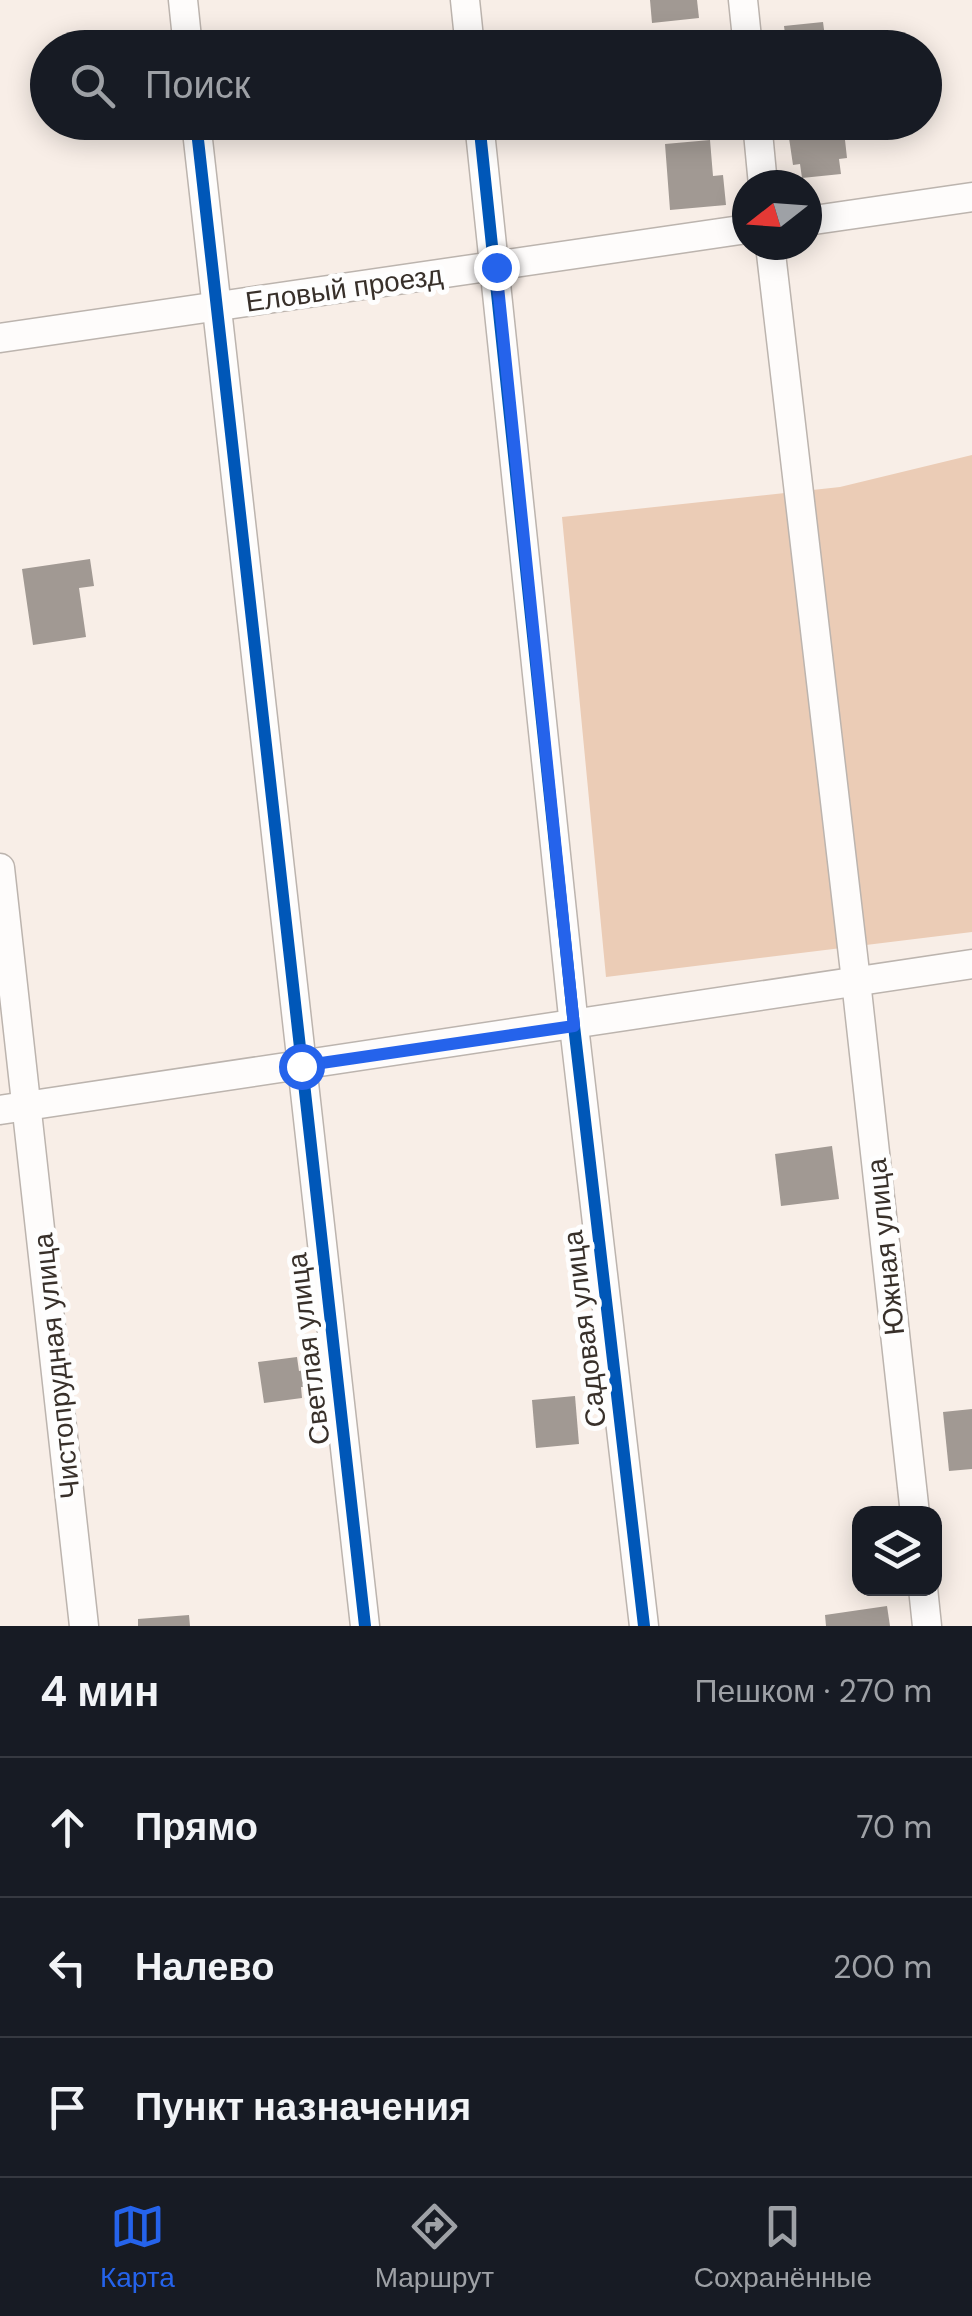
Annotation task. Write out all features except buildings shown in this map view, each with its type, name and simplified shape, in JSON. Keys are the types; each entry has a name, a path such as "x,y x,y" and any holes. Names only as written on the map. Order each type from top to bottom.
{"street":[{"path":"183,0 186,30"},
{"path":"465,0 468,30"},
{"path":"743,0 746,30"},
{"name":"Светлая улица","path":"198,140 365,1626"},
{"name":"Садовая улица","path":"481,140 574,1026 644,1626"},
{"path":"758,140 761,170"},
{"path":"822,219 972,197"},
{"name":"Еловый проезд","path":"0,338 732,232"},
{"name":"Южная улица","path":"772,260 913,1506"},
{"name":"Чистопрудная улица","path":"0,868 14,1108 84,1626"},
{"path":"14,1108 972,964"},
{"path":"924,1596 927,1626"}],"shaded area":[{"path":"972,455 972,932 606,977 562,517 840,487"}],"cycle path":[{"path":"198,140 365,1626"},
{"path":"481,140 574,1026 644,1626"}],"route":[{"path":"301,1066 574,1026 496,267"}]}
